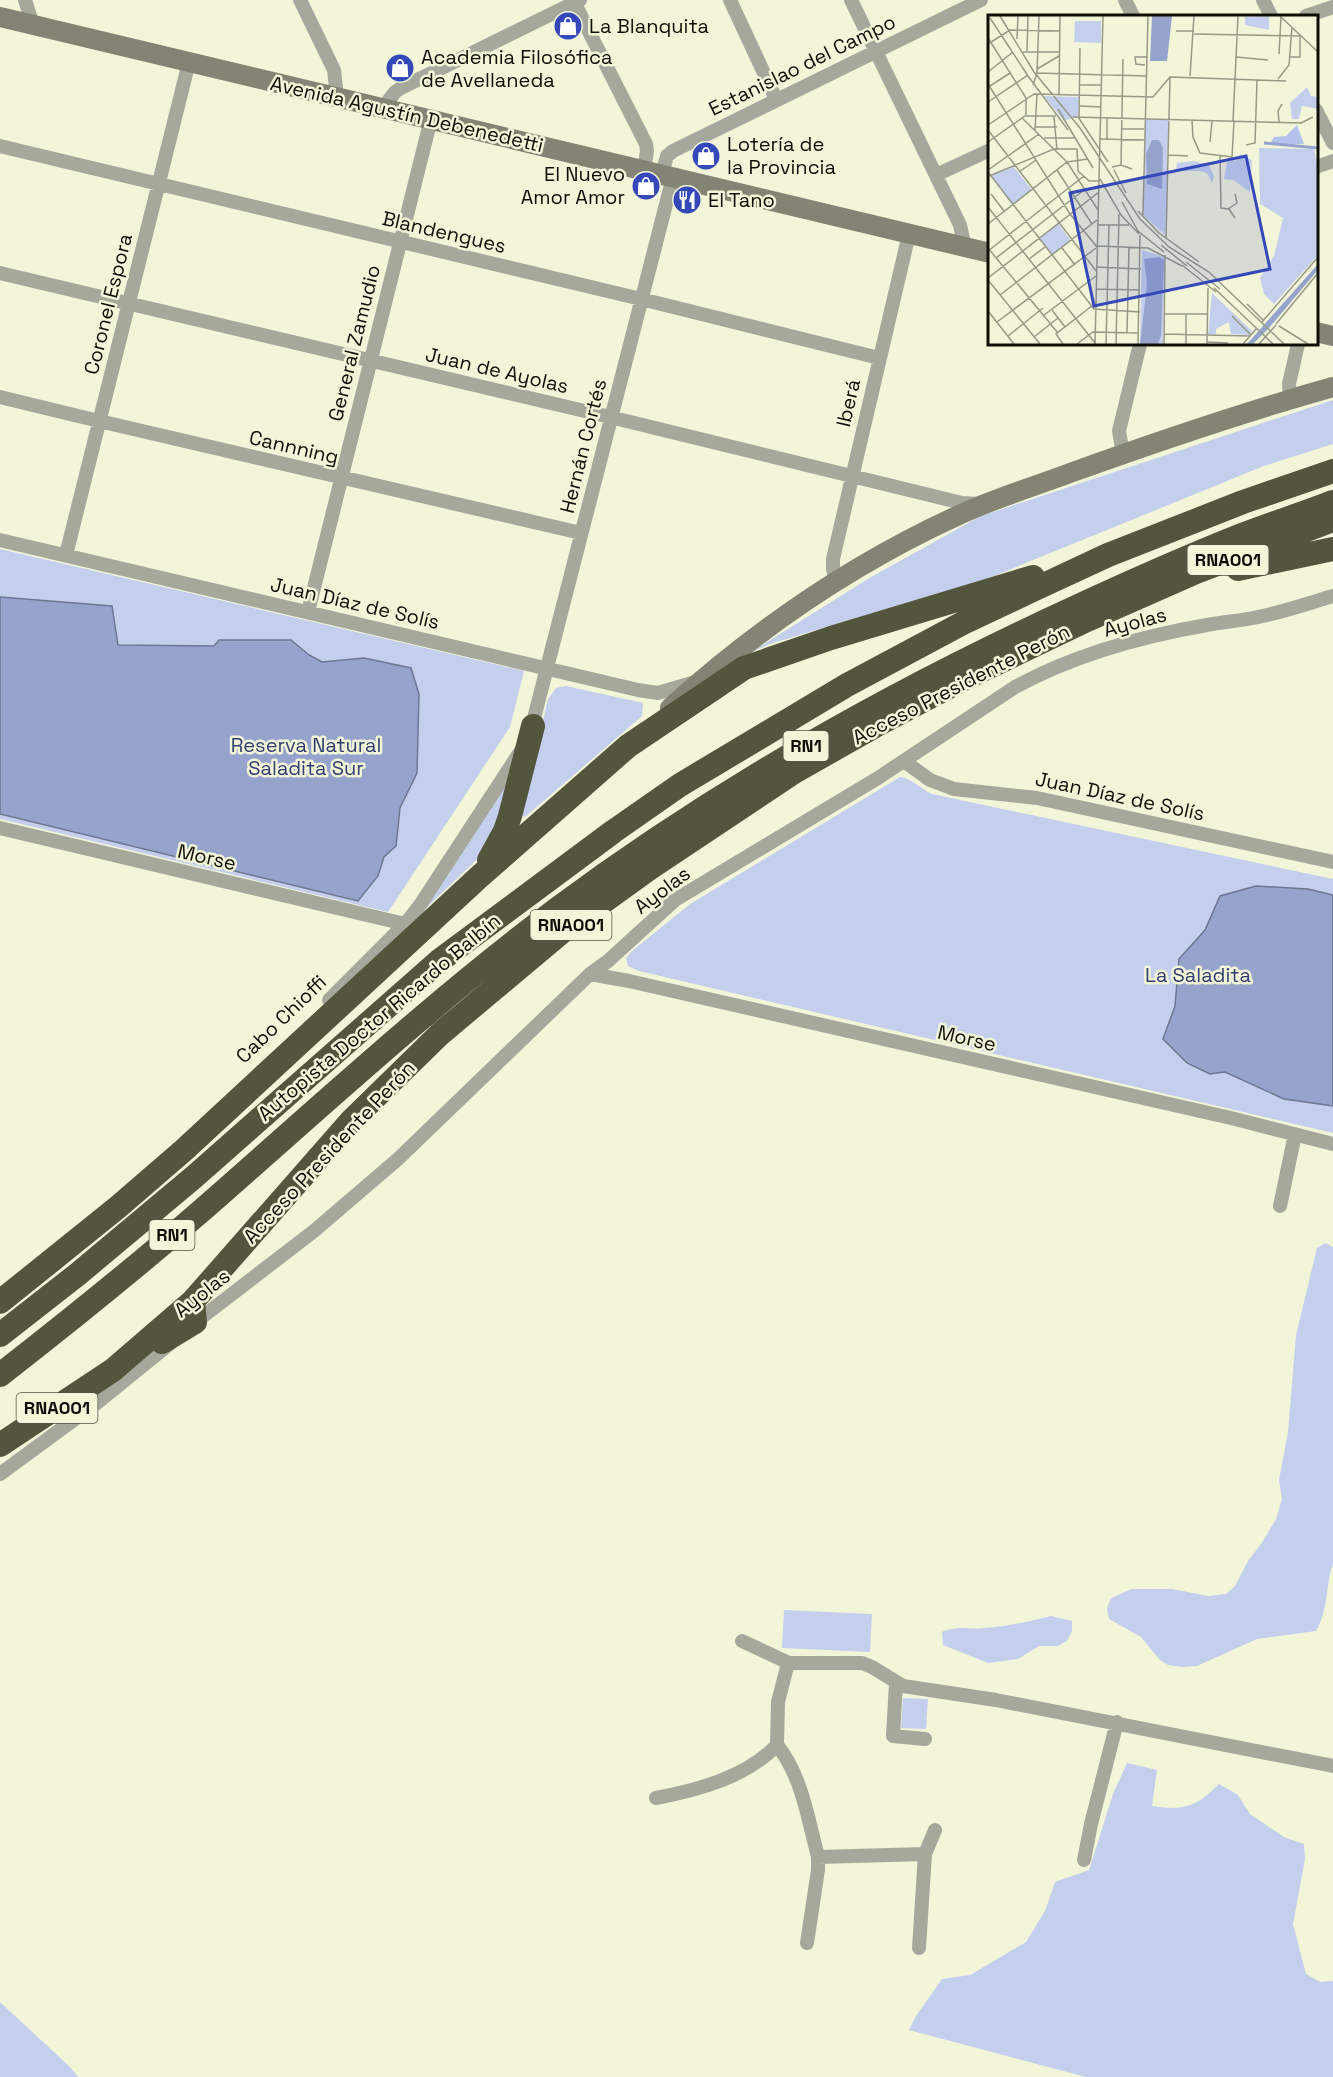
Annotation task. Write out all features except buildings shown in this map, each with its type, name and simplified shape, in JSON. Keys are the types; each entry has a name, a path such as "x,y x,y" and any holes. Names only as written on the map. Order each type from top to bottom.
{"highway":[{"name":"Autopista Doctor Ricardo Balbín","path":"0,1335 78,1274 194,1177 439,961 614,831 731,753 847,685 963,623 1108,555 1242,502 1333,471"},
{"name":"Autopista Doctor Ricardo Balbín","path":"0,1375 196,1216 391,1043 506,950 616,867 709,806 793,753 879,704 1007,638 1196,554 1333,502"},
{"name":"Acceso Presidente Perón","path":"0,1445 113,1370 194,1312 352,1120 390,1082 440,1034 564,930 650,868 794,772 966,678 1124,603 1196,572 1333,520"},
{"path":"1124,603 1224,573 1333,549"},
{"path":"0,1302 118,1208 176,1157 479,877 628,746 744,668 842,635 1108,555"},
{"path":"479,877 505,831 533,726"}],"main road":[{"name":"Avenida Agustín Debenedetti","path":"0,17 988,253"},
{"path":"1318,332 1333,336"},
{"path":"628,746 701,680 788,614 836,582 960,514 1123,454 1333,387"}],"street":[{"path":"25,0 33,25"},
{"path":"300,0 334,70 337,97"},
{"path":"730,0 776,99"},
{"path":"850,0 960,225 965,248"},
{"name":"Estanislao del Campo","path":"673,151 981,0"},
{"path":"1125,0 1132,15"},
{"path":"1263,0 1270,15"},
{"path":"384,108 395,92 401,88 576,1"},
{"name":"Hernán Cortés","path":"576,1 660,174"},
{"path":"1309,15 1333,7"},
{"name":"Coronel Espora","path":"66,555 189,62"},
{"path":"1318,112 1333,143"},
{"name":"General Zamudio","path":"308,612 369,360 431,119"},
{"name":"Blandengues","path":"0,146 879,358"},
{"name":"Hernán Cortés","path":"533,726 641,299 660,174 667,156 673,151"},
{"path":"936,175 988,151"},
{"path":"1318,167 1333,160"},
{"name":"Iberá","path":"836,582 833,559 909,234"},
{"name":"Juan de Ayolas","path":"0,273 962,503 985,504"},
{"path":"1123,454 1119,431 1140,345"},
{"path":"1290,400 1289,384 1298,345"},
{"name":"Cannning","path":"0,397 580,533"},
{"name":"Juan Díaz de Solís","path":"0,540 648,692 672,690 701,680"},
{"name":"Ayolas","path":"0,1474 98,1402 194,1312 314,1231 398,1159 590,974 608,961 675,900 904,761 1015,687 1039,674 1086,656 1168,633 1282,611 1333,596"},
{"name":"Cabo Chioffi","path":"0,1289 150,1170 361,969 405,924 420,906 524,746 533,726"},
{"name":"Juan Díaz de Solís","path":"904,761 930,780 954,789 1037,798 1333,862"},
{"name":"Morse","path":"0,828 405,924"},
{"name":"Morse","path":"590,974 1220,1115 1333,1144"},
{"path":"1280,1206 1295,1134"},
{"path":"742,1641 789,1663 862,1663 903,1686 1117,1722 1333,1766"},
{"path":"789,1663 778,1702 777,1745 788,1758 797,1779 818,1857 807,1943"},
{"path":"896,1683 893,1736 926,1740"},
{"path":"1084,1860 1117,1722"},
{"path":"656,1798 686,1792 754,1765 777,1745"},
{"path":"919,1948 925,1854 935,1830"},
{"path":"818,1857 925,1854"}],"green space":[{"path":"1333,400 1333,444 1264,466 989,578 773,643 751,652 871,577 981,516"},
{"name":"Reserva Natural Saladita Sur","path":"0,549 524,671 510,727 388,912 0,819"},
{"path":"566,686 643,703 642,716 525,817 521,815 548,699 556,688"},
{"path":"512,774 490,847 425,909"},
{"name":"La Saladita","path":"900,777 932,794 1333,879 1333,1133 639,971 628,966 626,958 632,951 690,904"},
{"path":"1325,1243 1333,1247 1333,1563 1320,1623 1316,1631 1257,1639 1197,1666 1168,1665 1160,1660 1141,1637 1109,1619 1107,1608 1111,1598 1132,1589 1172,1589 1208,1596 1226,1594 1235,1586 1248,1561 1276,1519 1282,1499 1279,1480 1288,1432 1296,1335 1317,1248"},
{"path":"784,1610 872,1614 870,1652 782,1648"},
{"path":"1051,1616 1072,1621 1072,1631 1067,1641 1058,1646 1039,1646 1018,1659 988,1663 943,1645 942,1632 948,1630 1001,1626"},
{"path":"903,1698 928,1699 926,1729 901,1728"},
{"path":"1127,1763 1157,1770 1152,1806 1173,1808 1189,1806 1203,1798 1219,1784 1238,1795 1250,1814 1284,1837 1304,1844 1305,1859 1293,1924 1306,1974 1320,1982 1333,1981 1333,2077 1086,2077 909,2030 942,1979 970,1975 1026,1942 1045,1911 1055,1882 1089,1870 1113,1794"},
{"path":"0,2002 70,2067 78,2077 0,2077"}],"shaded area":[{"name":"Reserva Natural Saladita Sur","path":"0,597 112,606 118,645 214,646 219,640 291,640 309,655 322,662 364,658 411,668 419,694 417,773 400,808 396,846 384,857 378,876 358,901 0,814"},
{"path":"1256,886 1308,889 1333,895 1333,1106 1284,1099 1225,1072 1210,1074 1187,1063 1163,1039 1175,1006 1179,959 1205,930 1220,896"}],"place":[{"name":"La Blanquita","path":"568,26"},
{"name":"Academia Filosófica de Avellaneda","path":"400,68"},
{"name":"Lotería de la Provincia","path":"706,156"},
{"name":"El Nuevo Amor Amor","path":"646,186"},
{"name":"El Tano","path":"687,200"}]}
